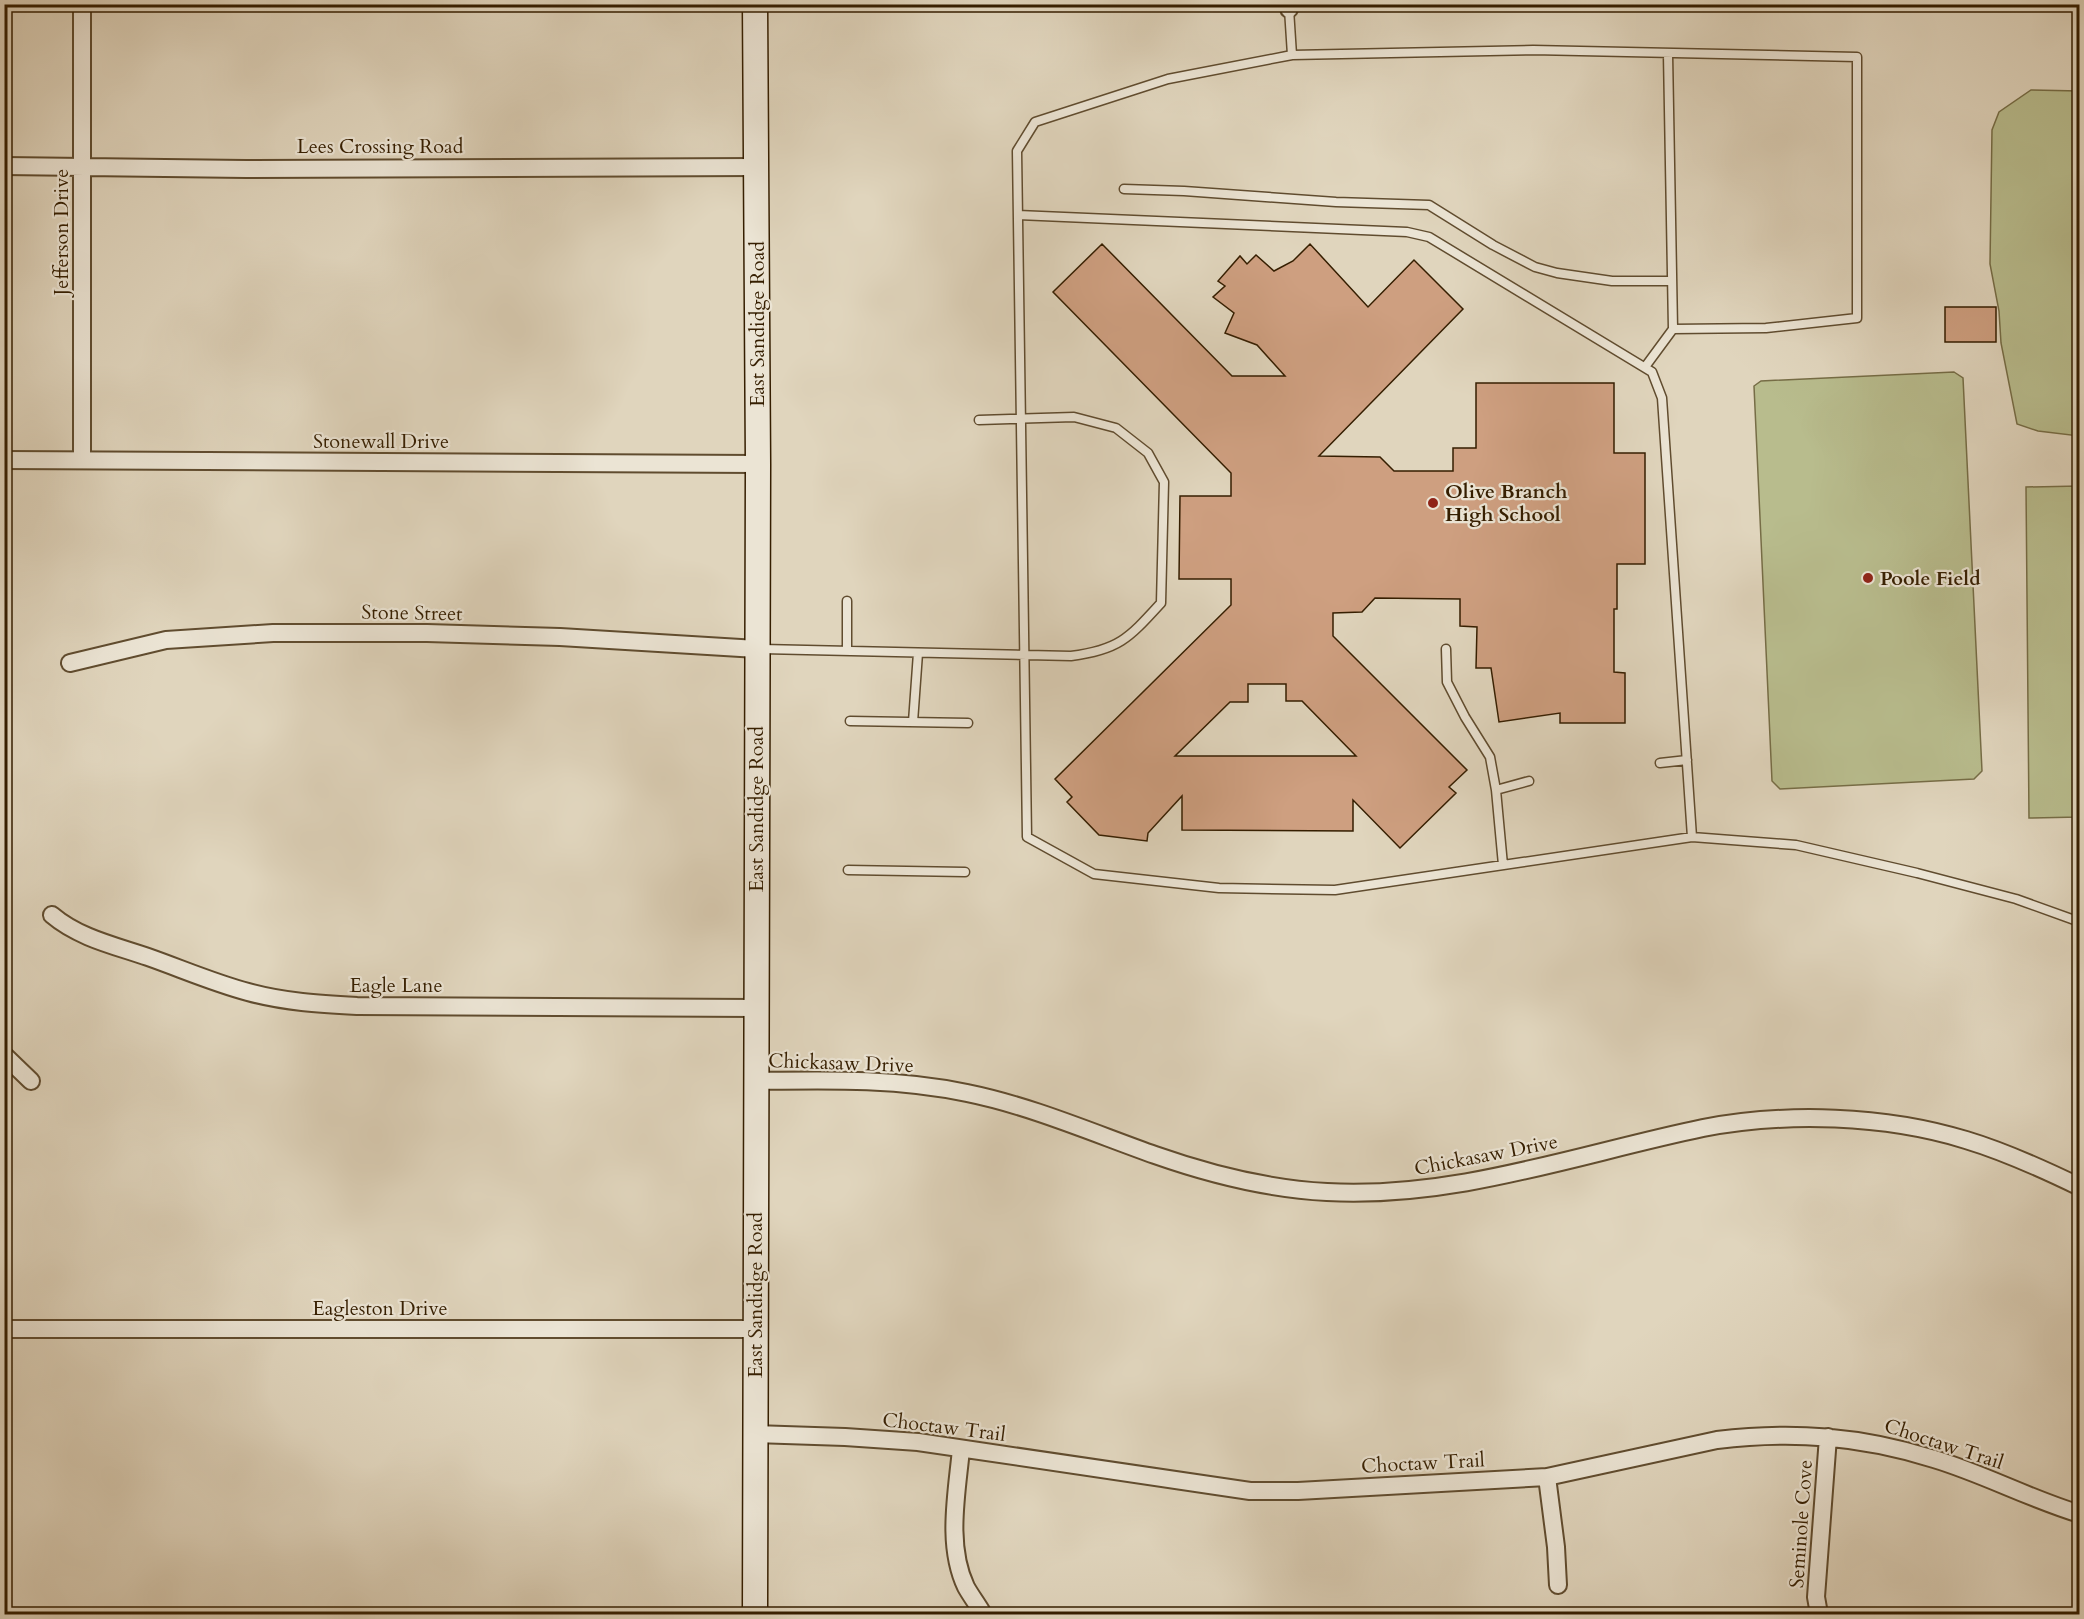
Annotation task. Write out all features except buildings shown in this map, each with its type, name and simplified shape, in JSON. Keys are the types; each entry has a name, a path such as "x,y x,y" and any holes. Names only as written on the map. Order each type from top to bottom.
{"street":[{"name":"Jefferson Drive","path":"82,4 82,460"},
{"name":"East Sandidge Road","path":"755,4 758,464 755,1614"},
{"name":"Lees Crossing Road","path":"4,166 246,169 756,166"},
{"name":"Stonewall Drive","path":"4,460 758,464"},
{"name":"Stone Street","path":"70,663 166,640 273,633 426,633 560,637 757,649"},
{"name":"Eagle Lane","path":"52,915 63,924 99,940 206,980 248,992 308,1004 756,1008"},
{"path":"4,1055 31,1081"},
{"name":"Chickasaw Drive","path":"756,1081 850,1080 910,1084 967,1093 1029,1110 1159,1156 1240,1180 1300,1190 1407,1191 1472,1182 1705,1128 1759,1120 1835,1119 1882,1123 1965,1140 2019,1159 2079,1187"},
{"name":"Eagleston Drive","path":"4,1329 755,1329"},
{"name":"Choctaw Trail","path":"755,1434 918,1442 1250,1491 1298,1491 1547,1477 1717,1440 1746,1437 1828,1437 1870,1442 1934,1459 2079,1514"},
{"name":"Seminole Cove","path":"1819,1614 1816,1597 1828,1437"},
{"path":"961,1449 955,1512 956,1553 966,1587 984,1614"},
{"path":"1547,1477 1556,1546 1558,1584"}],"lane":[{"path":"1289,7 1292,55"},
{"path":"1673,328 1766,328 1857,318 1857,57 1533,50 1292,55 1168,79 1035,122 1017,151 1028,837 1094,874 1219,888 1335,890 1692,837 1796,845 2005,897 2079,922"},
{"path":"1645,367 1673,328 1668,54"},
{"path":"1124,189 1336,202 1429,205 1493,245 1535,267 1557,273 1612,281 1672,281"},
{"path":"1018,215 1407,232 1429,237 1652,372 1662,398 1692,837"},
{"path":"757,649 1071,656 1105,649 1130,636 1161,603 1164,482 1148,453 1116,428 1074,417 979,420"},
{"path":"847,602 847,651"},
{"path":"1446,649 1447,682 1490,758 1496,790 1503,865"},
{"path":"913,722 918,653"},
{"path":"850,721 968,723"},
{"path":"1660,763 1687,760"},
{"path":"1496,790 1529,781"},
{"path":"848,870 965,872"}],"green space":[{"path":"2031,90 2079,91 2079,436 2038,431 2017,424 2001,343 1999,311 1990,264 1992,130 1999,112"},
{"name":"Poole Field","path":"1954,372 1963,378 1982,771 1974,779 1780,789 1772,781 1754,386 1761,381"},
{"path":"2079,486 2079,817 2029,818 2026,487"}],"place":[{"name":"Olive Branch High School","path":"1433,503"},
{"name":"Poole Field","path":"1868,578"}]}
